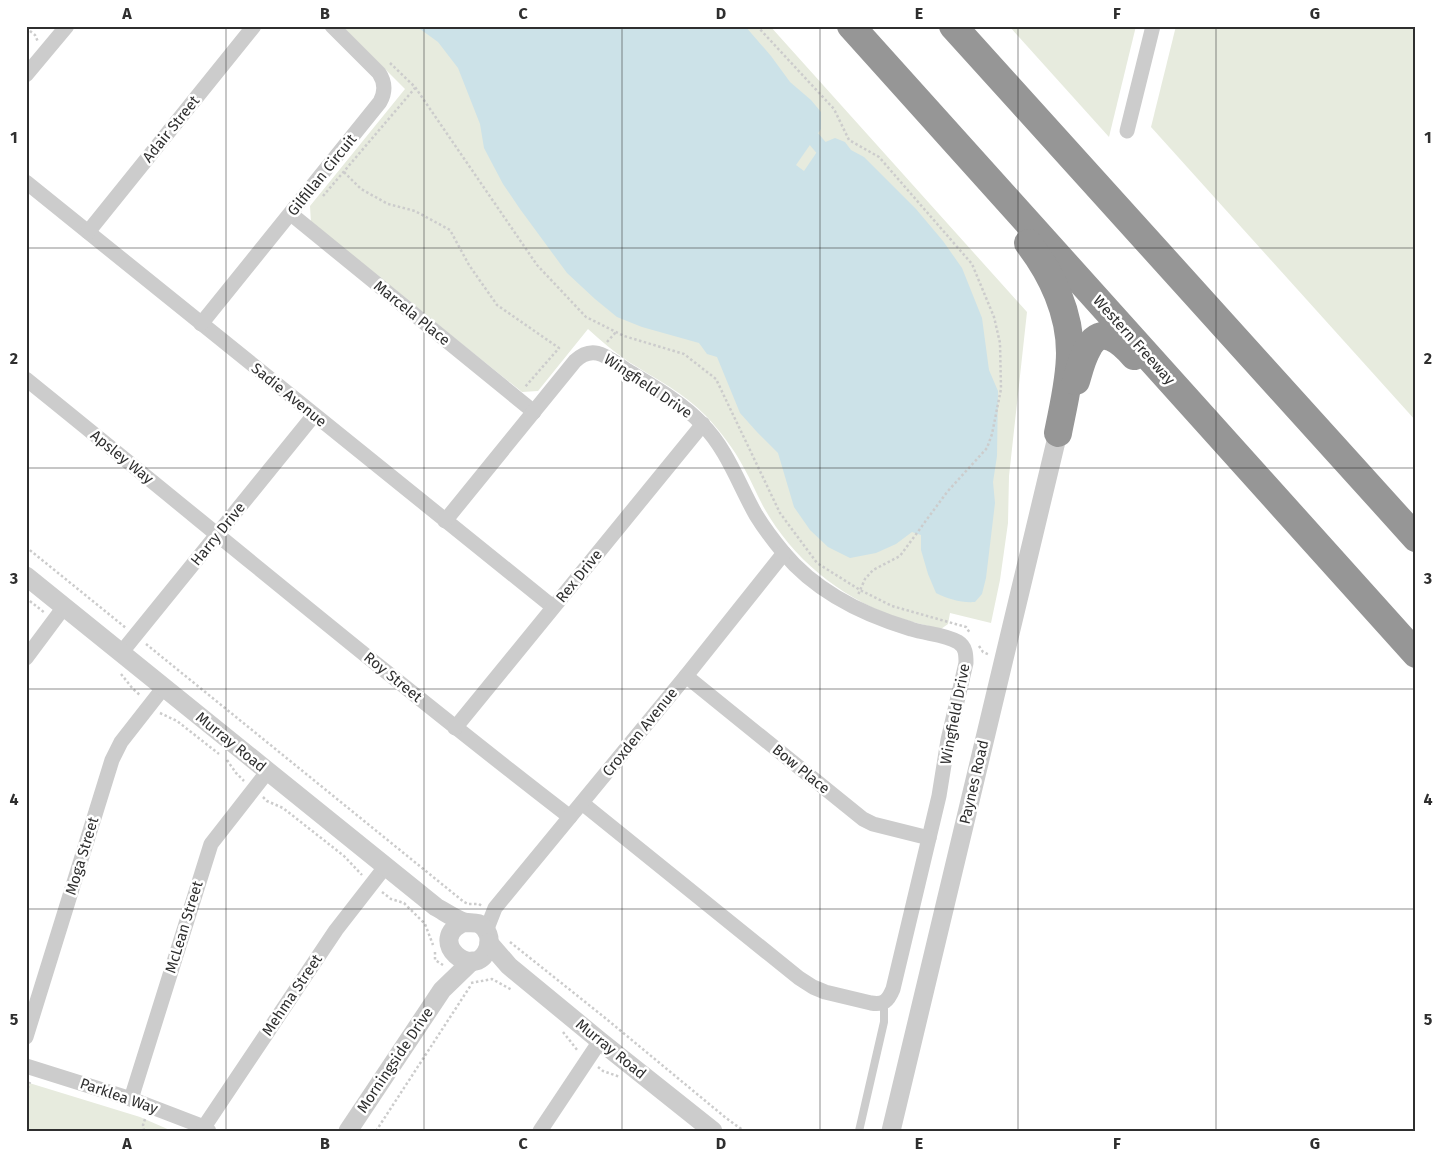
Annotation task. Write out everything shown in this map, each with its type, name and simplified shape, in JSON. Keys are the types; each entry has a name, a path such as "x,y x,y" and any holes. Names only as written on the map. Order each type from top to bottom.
{"highway":[{"name":"Western Freeway","path":"851,26 1416,654"},
{"path":"953,26 1416,538"},
{"path":"875,52 1036,253 1048,274 1064,313 1070,352 1058,433"},
{"path":"1058,433 1088,348 1098,337 1111,337 1119,340 1126,346 1184,411 1298,522"}],"street":[{"name":"Adair Street","path":"88,232 254,26"},
{"name":"Gilfillan Circuit","path":"201,324 291,214 383,96 383,80 379,73 332,26"},
{"path":"1127,131 1153,26"},
{"path":"26,75 60,29"},
{"name":"Sadie Avenue","path":"26,182 553,607"},
{"name":"Marcela Place","path":"291,214 534,412"},
{"name":"Wingfield Drive","path":"445,521 580,356 596,352 605,355 674,400 703,424 735,472 756,514 784,553 808,576 833,595 883,621 952,639 964,647 966,663 948,740 939,796 892,989 888,1000 884,1002"},
{"name":"Apsley Way","path":"26,380 218,534"},
{"name":"Harry Drive","path":"118,662 136,636 314,415"},
{"name":"Rex Drive","path":"455,728 703,424"},
{"name":"Paynes Road","path":"891,1131 1058,433"},
{"name":"Roy Street","path":"218,534 455,728 570,817"},
{"name":"Croxden Avenue","path":"482,930 570,817 784,553"},
{"name":"Murray Road","path":"26,576 59,614 118,662 164,688 436,907 482,930 509,966 713,1131"},
{"path":"26,658 59,614"},
{"name":"Bow Place","path":"686,676 863,819 873,824 929,838"},
{"name":"Moga Street","path":"26,1037 112,760 121,742 164,688"},
{"name":"McLean Street","path":"131,1099 206,855 218,833 268,772"},
{"path":"582,803 799,978 825,992 871,1003 879,1004 884,1002"},
{"name":"Mehma Street","path":"206,1129 336,930 385,867"},
{"name":"Murray Road","path":"436,907 443,919 451,943"},
{"path":"454,928 482,930 462,960 456,956 451,943 454,928"},
{"name":"Morningside Drive","path":"348,1131 442,990 459,975 482,930"},
{"name":"Morningside Drive","path":"451,943 459,975"},
{"path":"540,1131 600,1041"},
{"name":"Parklea Way","path":"26,1066 131,1099 206,1129"}],"lane":[{"path":"859,1131 884,1022 884,1002"}],"path":[{"path":"757,26 834,109 849,140 879,157 972,264 994,317 1000,343 1002,389 987,448 947,492 900,556 873,570 865,579 853,607"},
{"path":"26,28 35,35 38,44"},
{"path":"387,60 415,87 537,265 586,317 624,336 684,354 716,379 780,513 816,563 860,590 892,606 966,627 983,652 1003,660"},
{"path":"320,201 415,87"},
{"path":"344,172 361,189 388,204 415,211 450,230 469,265 497,305 559,348 516,397"},
{"path":"26,547 464,902 479,904 482,930 501,922 503,937 744,1131"},
{"path":"26,598 59,614"},
{"path":"118,662 123,676 133,689 164,716 177,722 228,761 236,773 254,790 267,801 283,808 344,856 372,884 391,898 404,903 425,924 436,953 436,960 459,975 492,980 516,992"},
{"path":"376,1131 459,975"},
{"path":"562,1030 574,1046 602,1071 621,1078"}],"shaded area":[{"path":"342,26 770,26 1027,312 1009,476 1008,523 1000,580 991,623 950,613 948,624 941,629 893,616 873,608 835,586 802,558 774,525 736,454 706,416 679,393 629,362 588,329 538,391 522,392 311,223 310,206 405,89"},
{"path":"1009,26 1136,26 1109,137"},
{"path":"1176,26 1416,26 1416,421 1151,127"},
{"path":"26,1082 140,1117 172,1131 26,1131"}],"water":[{"path":"415,26 745,26 790,82 811,100 821,112 821,129 796,165 804,171 823,143 835,138 845,142 851,150 864,157 916,209 943,241 962,268 982,318 989,370 998,391 997,456 993,482 995,503 986,578 982,594 975,602 955,600 936,593 921,550 921,535 912,532 896,544 876,553 850,558 828,547 810,530 794,507 778,453 740,413 717,357 707,354 699,343 642,327 617,317 567,273 503,184 484,148 480,124 458,68 438,42"}],"waterway":[{"path":"802,125 824,151 833,158"}]}
